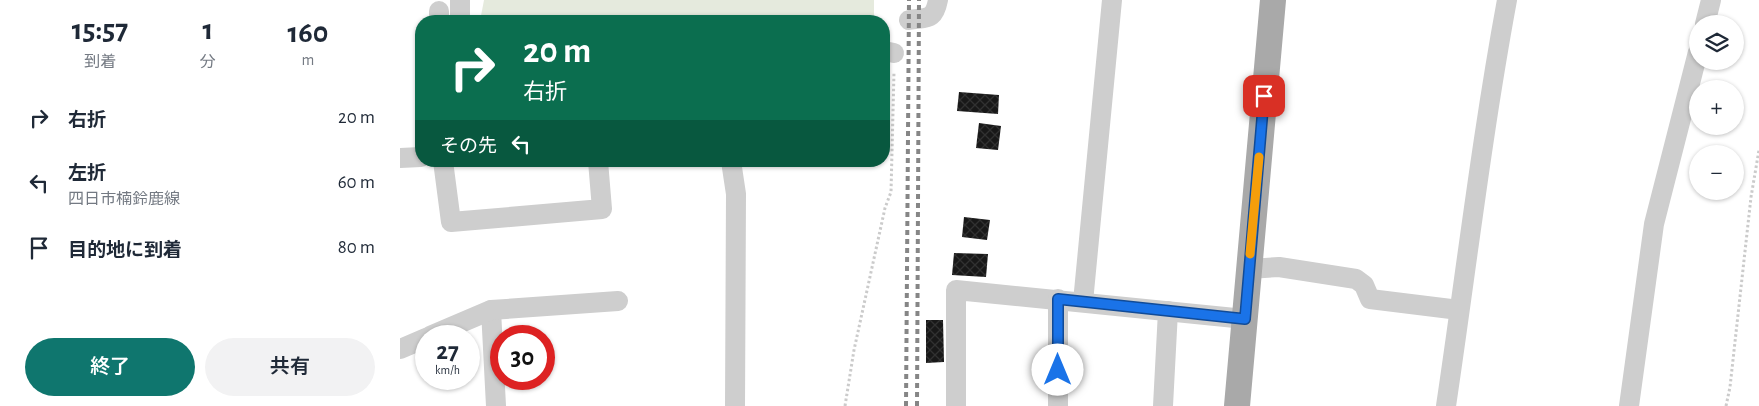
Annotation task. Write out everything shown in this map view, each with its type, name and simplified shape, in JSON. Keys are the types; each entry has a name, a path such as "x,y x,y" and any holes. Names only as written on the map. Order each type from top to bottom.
{"main road":[{"path":"1237,406 1273,0"}],"street":[{"path":"460,0 460,15"},
{"path":"909,20 931,16 936,12 938,0"},
{"path":"1082,302 1112,0"},
{"path":"1446,406 1493,76 1507,0"},
{"path":"1707,15 1711,0"},
{"path":"1629,406 1654,224 1693,70"},
{"path":"400,158 415,157"},
{"path":"444,167 450,222 602,209 598,167"},
{"path":"731,167 736,194 735,406"},
{"path":"1249,269 1280,267 1356,279 1364,285 1370,298 1459,310"},
{"path":"956,406 956,290 1245,319"},
{"path":"1058,299 1058,406"},
{"path":"456,325 491,310 618,301"},
{"path":"491,310 496,406"},
{"path":"1163,406 1168,311"},
{"path":"400,349 415,343"}],"path":[{"path":"845,406 854,350 885,208 891,192 890,122"},
{"path":"1726,406 1730,387 1750,206 1759,150"}],"shaded area":[{"path":"484,0 874,0 874,15 481,15"}],"building":[{"path":"959,92 999,95 998,114 957,111"},
{"path":"979,123 1001,126 998,150 976,148"},
{"path":"964,217 990,220 987,240 962,237"},
{"path":"954,253 988,254 986,277 952,275"},
{"path":"926,320 943,320 944,362 926,363"}],"railway":[{"path":"906,406 909,0"},
{"path":"917,406 919,0"}],"slow traffic":[{"path":"1250,254 1259,157"}],"route":[{"path":"1058,370 1058,299 1245,319 1264,96"}]}
